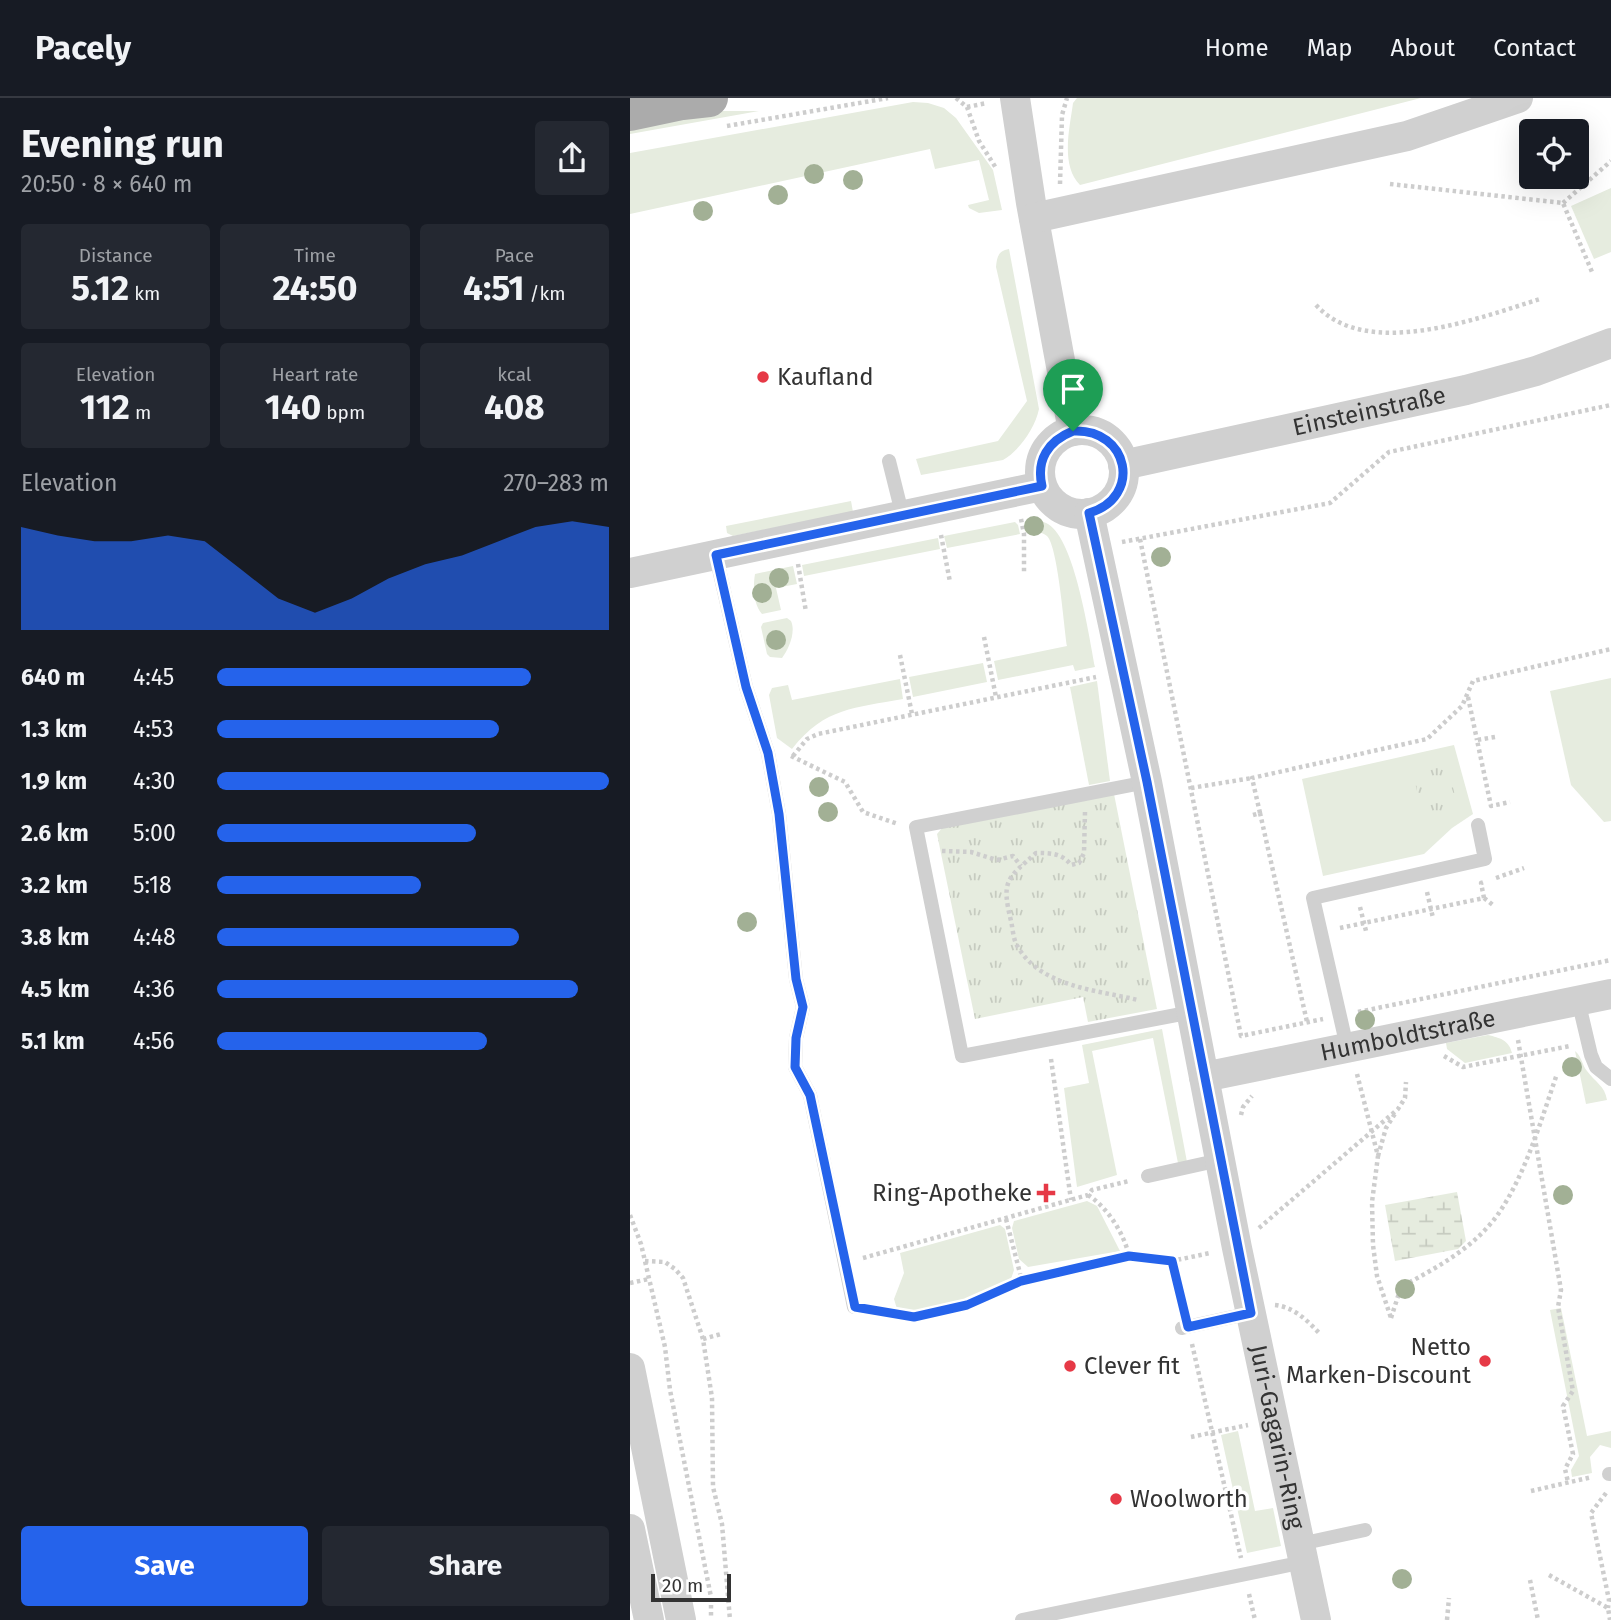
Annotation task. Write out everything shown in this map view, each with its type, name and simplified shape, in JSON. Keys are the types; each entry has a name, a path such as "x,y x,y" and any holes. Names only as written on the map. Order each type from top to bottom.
{"main road":[{"path":"630,112 717,112"}],"street":[{"path":"1015,98 1073,431"},
{"path":"1034,218 1407,136 1518,98"},
{"name":"Einsteinstraße","path":"1123,465 1466,390 1536,371 1611,343"},
{"path":"1073,431 1090,431 1103,436 1115,447 1123,465 1123,480 1115,497 1102,508 1089,513 1077,513 1060,507 1048,497 1042,486 1040,470 1048,448 1061,436 1073,431"},
{"path":"630,573 1042,486"},
{"name":"Juri-Gagarin-Ring","path":"1089,513 1147,782 1237,1248 1263,1309 1273,1419 1316,1620"},
{"name":"Humboldtstraße","path":"1204,1077 1611,994"},
{"path":"630,1368 681,1620"},
{"path":"630,1528 649,1620"}],"lane":[{"path":"890,461 903,517"},
{"path":"716,555 746,687 768,753 779,814 796,979 803,1007 796,1038 795,1067 810,1095 855,1307"},
{"path":"1147,782 916,827 962,1056 1192,1012"},
{"path":"1346,1047 1313,898 1485,859 1478,825"},
{"path":"1578,1000 1596,1067 1611,1079"},
{"path":"1148,1176 1220,1160"},
{"path":"1185,1327 1263,1309"},
{"path":"1022,1620 1244,1575 1365,1530"}],"path":[{"path":"717,112 888,98"},
{"path":"956,98 967,107 979,141 997,169"},
{"path":"1060,184 1062,115 1067,98"},
{"path":"1390,184 1563,204 1611,161"},
{"path":"1563,204 1592,272"},
{"path":"1316,305 1325,314 1347,326 1378,333 1415,331 1469,321 1540,299"},
{"path":"1121,543 1330,503 1389,452 1611,405"},
{"path":"1021,519 1024,534 1024,572"},
{"path":"941,535 950,582"},
{"path":"1140,539 1241,1036 1307,1022 1252,778"},
{"path":"797,563 806,612"},
{"path":"984,637 996,697"},
{"path":"1191,788 1252,778 1427,739 1462,706 1473,681 1611,649"},
{"path":"900,654 912,715"},
{"path":"793,756 807,739 818,734 1103,676"},
{"path":"1467,694 1491,806 1510,802"},
{"path":"1477,740 1495,737"},
{"path":"768,753 793,756 845,782 863,811 896,824 916,827"},
{"path":"1085,794 1084,853 1079,863 1071,865 1067,859 1053,853 1036,853 1009,876 1005,897 1016,945 1030,964 1051,978 1150,1004"},
{"path":"1253,815 1261,813"},
{"path":"921,851 971,852 997,860 1013,856 1021,866"},
{"path":"1493,905 1484,898 1480,883 1524,868"},
{"path":"1423,874 1433,918"},
{"path":"1270,891 1277,890"},
{"path":"1330,931 1484,898"},
{"path":"1286,962 1294,960"},
{"path":"1348,1014 1611,960"},
{"path":"1512,1013 1522,1055 1561,1290 1558,1307 1573,1391 1563,1406 1573,1454 1565,1469 1568,1482"},
{"path":"1047,1039 1058,1098 1071,1200"},
{"path":"1346,1047 1355,1068 1378,1156"},
{"path":"1439,1053 1462,1067 1522,1055"},
{"path":"1406,1082 1405,1097 1386,1128 1378,1156 1371,1202 1377,1276 1391,1318 1401,1287 1443,1265 1495,1218 1514,1186 1557,1074"},
{"path":"1239,1122 1243,1107 1252,1096 1259,1093"},
{"path":"1256,1215 1259,1228 1398,1109"},
{"path":"845,1263 1071,1200 1087,1195 1092,1189 1148,1176"},
{"path":"1087,1195 1101,1203 1126,1244 1129,1256"},
{"path":"630,1215 645,1261 665,1347 670,1390 711,1597 711,1620"},
{"path":"1006,1219 1021,1281"},
{"path":"855,1307 914,1317 967,1305 1021,1281 1129,1256 1172,1261 1237,1248"},
{"path":"645,1261 665,1262 675,1269 682,1279 702,1339 712,1398 713,1487 722,1524 730,1620"},
{"path":"1172,1261 1185,1327 1255,1620"},
{"path":"630,1283 649,1279"},
{"path":"1263,1309 1284,1306 1307,1320 1320,1334"},
{"path":"702,1339 721,1334"},
{"path":"1191,1437 1273,1419"},
{"path":"1531,1491 1568,1482 1610,1478"},
{"path":"1610,1478 1591,1513 1609,1600 1610,1620"},
{"path":"1549,1575 1608,1608"},
{"path":"1530,1580 1538,1620"},
{"path":"1447,1620 1448,1598"}],"green space":[{"path":"1077,98 1421,98 1080,185 1074,177 1068,157 1073,103"},
{"path":"913,102 944,108 956,118 993,170 1002,210 979,213 969,208 968,205 989,200 979,160 935,169 930,149 630,214 630,153"},
{"path":"721,111 759,111 630,134 630,126"},
{"path":"1611,188 1611,252 1594,259 1571,206"},
{"path":"1009,249 1039,409 1037,416 1021,444 1003,460 921,475 916,459 998,441 1027,401 996,267 999,255"},
{"path":"851,501 853,512 733,536 727,533 726,526"},
{"path":"1032,521 1048,524 1058,533 1066,549 1085,612 1095,667 1075,671 1073,665 998,680 994,661 1067,646 1051,543 1045,534 1026,532 1025,527"},
{"path":"1015,522 1020,534 947,548 944,536"},
{"path":"938,538 940,549 804,576 802,565"},
{"path":"793,566 797,584 776,588 781,610 762,614 755,600 755,574"},
{"path":"787,618 792,625 789,645 782,658 770,657 761,627 763,623"},
{"path":"983,663 987,682 913,697 909,677"},
{"path":"1611,678 1611,821 1604,822 1571,785 1550,691"},
{"path":"900,679 903,699 855,708 829,717 804,735 792,749 777,738 769,695 772,688 788,685 792,700"},
{"path":"1097,681 1110,781 1089,785 1070,687"},
{"path":"1454,745 1473,814 1452,828 1424,854 1323,876 1302,779"},
{"path":"1445,753 1459,813 1424,821 1410,761"},
{"path":"1114,794 1157,1009 1088,1022 1083,997 975,1019 937,834 943,827"},
{"path":"1162,1029 1187,1162 1178,1163 1153,1038 1092,1051 1117,1175 1077,1187 1064,1088 1089,1083 1082,1045"},
{"path":"1488,1035 1506,1042 1512,1053 1465,1063 1447,1049 1446,1043"},
{"path":"1575,1051 1602,1088 1607,1100 1586,1104"},
{"path":"1457,1192 1466,1241 1458,1249 1395,1261 1385,1205"},
{"path":"1087,1201 1097,1206 1120,1251 1028,1267 1019,1259 1012,1228 1014,1221"},
{"path":"1000,1225 1005,1229 1014,1270 1011,1279 941,1307 897,1309 894,1299 904,1273 900,1253"},
{"path":"1561,1308 1587,1436 1611,1431 1611,1448 1600,1445 1590,1457 1592,1473 1572,1477 1571,1470 1579,1456 1550,1310"},
{"path":"1238,1431 1255,1511 1273,1508 1281,1546 1247,1553 1221,1435"}],"place":[{"name":"Kaufland","path":"763,377"},
{"name":"Ring-Apotheke","path":"1046,1193"},
{"name":"Netto Marken-Discount","path":"1485,1361"},
{"name":"Clever fit","path":"1070,1366"},
{"name":"Woolworth","path":"1116,1499"}],"route":[{"path":"1073,431 1090,431 1103,436 1115,447 1123,465 1123,480 1115,497 1102,508 1089,513 1147,782 1251,1313 1188,1327 1172,1261 1129,1256 1021,1281 967,1305 914,1317 855,1307 810,1095 795,1067 796,1038 803,1007 796,979 779,814 768,753 746,687 716,555 1042,486 1040,470 1048,448 1053,441 1073,431"}]}
